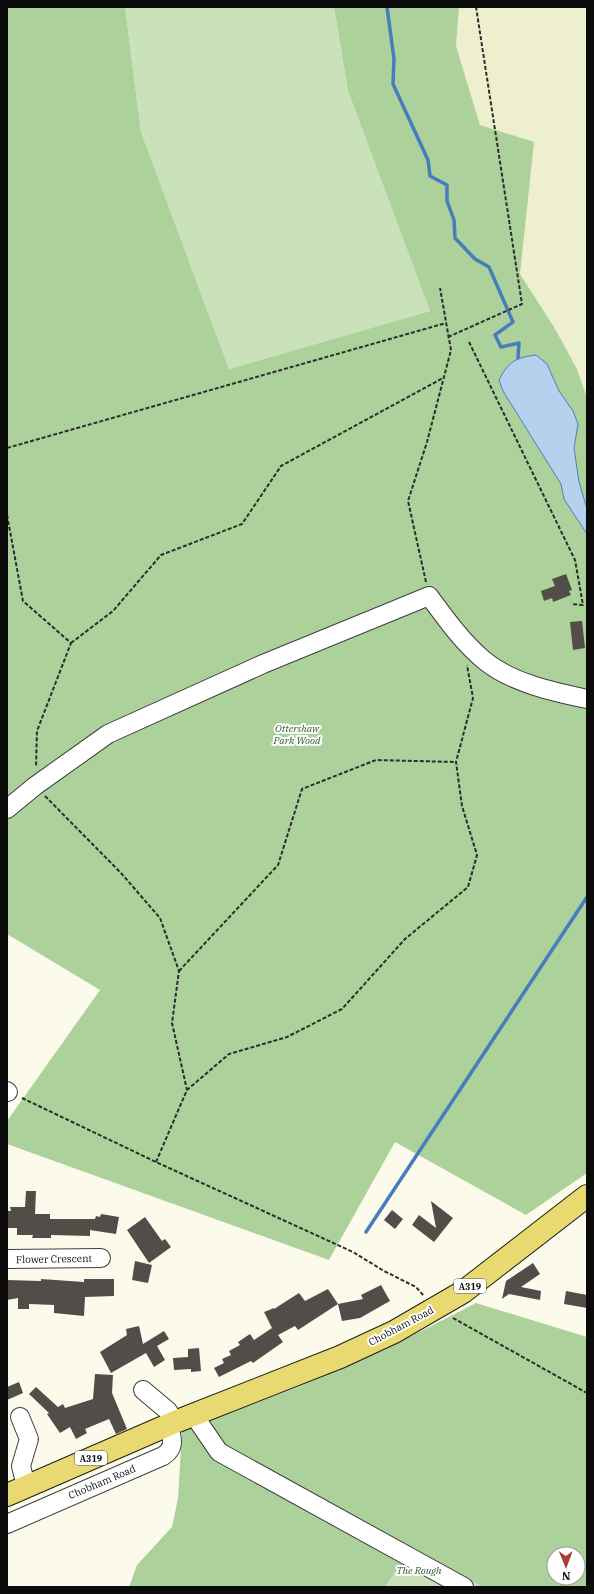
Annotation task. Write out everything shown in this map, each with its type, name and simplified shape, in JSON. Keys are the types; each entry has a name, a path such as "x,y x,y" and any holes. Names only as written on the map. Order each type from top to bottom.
{"main road":[{"name":"Chobham Road","path":"17,1491 179,1420 340,1356 394,1332 463,1292 587,1196"}],"street":[{"path":"7,809 35,786 108,734 263,664 430,596 457,633 485,661 523,681 565,695 587,699"},
{"name":"Flower Crescent","path":"7,1259 105,1255"},
{"path":"144,1390 168,1412 218,1452 464,1587"},
{"path":"17,1491 21,1466 29,1439 20,1417"},
{"name":"Chobham Road","path":"7,1524 170,1452 179,1420"}],"path":[{"path":"448,337 522,304 476,7"},
{"path":"430,596 408,501 427,442 451,350 440,288"},
{"path":"7,448 446,323"},
{"path":"468,342 575,560 583,605 571,604"},
{"path":"187,1090 172,1023 179,971 160,918 121,874 35,786 37,731 71,643 113,611 161,555 242,524 281,466 443,378"},
{"path":"7,515 23,602 71,643"},
{"path":"156,1162 187,1090 229,1054 286,1037 342,1008 405,939 468,887 477,855 462,806 456,762 473,698 466,661"},
{"path":"179,971 278,865 302,789 376,760 456,762"},
{"path":"7,1091 156,1162 353,1252 384,1271 416,1287 436,1308 587,1393"}],"green space":[{"name":"Ottershaw Park Wood","path":"7,7 125,7 141,132 229,369 430,311 348,91 334,7 459,7 456,46 480,125 534,142 520,274 554,327 577,369 587,398 587,509 579,482 574,448 578,423 573,411 559,391 547,364 499,380 503,391 561,484 564,499 587,534 587,1173 526,1215 395,1142 329,1260 7,1144 7,1121 100,990 7,934"},
{"path":"125,7 334,7 348,91 430,311 229,369 141,132"},
{"path":"459,7 587,7 587,398 577,369 554,327 520,274 533,142 480,125 456,46"},
{"path":"476,1303 587,1337 587,1587 482,1587 412,1547 385,1587 129,1587 137,1565 172,1527 178,1498 182,1431 295,1388 384,1350"},
{"name":"The Rough","path":"411,1547 482,1587 385,1587"}],"water":[{"path":"536,355 547,364 559,391 573,411 578,424 574,448 579,482 587,509 587,534 564,499 561,484 503,391 499,380 506,368 513,362 518,359"}],"building":[{"path":"566,574 572,590 569,591 571,595 553,602 552,598 544,601 541,591 555,586 552,579"},
{"path":"582,621 585,648 573,650 570,622"},
{"path":"26,1191 36,1191 35,1214 50,1214 50,1219 95,1219 96,1216 100,1217 101,1214 119,1217 116,1234 90,1230 90,1236 51,1235 51,1238 32,1238 33,1235 17,1235 17,1228 7,1228 7,1211 11,1211 10,1207 25,1207"},
{"path":"431,1201 453,1218 434,1242 412,1225 419,1215 436,1228"},
{"path":"392,1210 403,1219 395,1229 384,1220"},
{"path":"145,1217 162,1241 165,1239 171,1247 149,1263 127,1230"},
{"path":"135,1261 152,1265 148,1283 132,1280"},
{"path":"533,1263 540,1274 521,1287 541,1291 540,1300 509,1294 502,1299 506,1281"},
{"path":"41,1279 84,1282 84,1279 114,1279 114,1296 85,1297 84,1316 54,1313 54,1305 29,1304 29,1309 18,1309 18,1298 7,1300 7,1280 41,1281"},
{"path":"381,1285 390,1301 360,1318 342,1321 338,1304 363,1299 361,1295"},
{"path":"328,1289 338,1304 298,1330 295,1326 278,1335 283,1342 253,1363 251,1361 219,1377 214,1368 224,1363 222,1359 231,1355 229,1351 240,1345 238,1342 250,1334 254,1340 272,1328 264,1312 274,1309 299,1293 305,1301"},
{"path":"566,1291 587,1295 587,1308 564,1304"},
{"path":"139,1326 143,1344 164,1331 169,1339 157,1346 165,1360 154,1367 146,1353 111,1373 100,1352 127,1335 126,1329"},
{"path":"199,1348 201,1371 191,1372 191,1369 174,1370 173,1358 188,1357 188,1349"},
{"path":"95,1374 113,1375 112,1393 127,1429 116,1434 109,1419 85,1429 87,1433 76,1439 70,1427 60,1433 47,1414 49,1413 29,1394 36,1387 58,1407 63,1404 65,1408 93,1399"},
{"path":"19,1382 23,1393 7,1400 7,1387"}],"waterway":[{"path":"387,7 394,59 393,84 428,160 430,176 447,185 447,201 454,220 455,238 475,259 489,267 513,322 495,335 501,347 519,343 518,358"},
{"path":"366,1232 587,897"}]}
